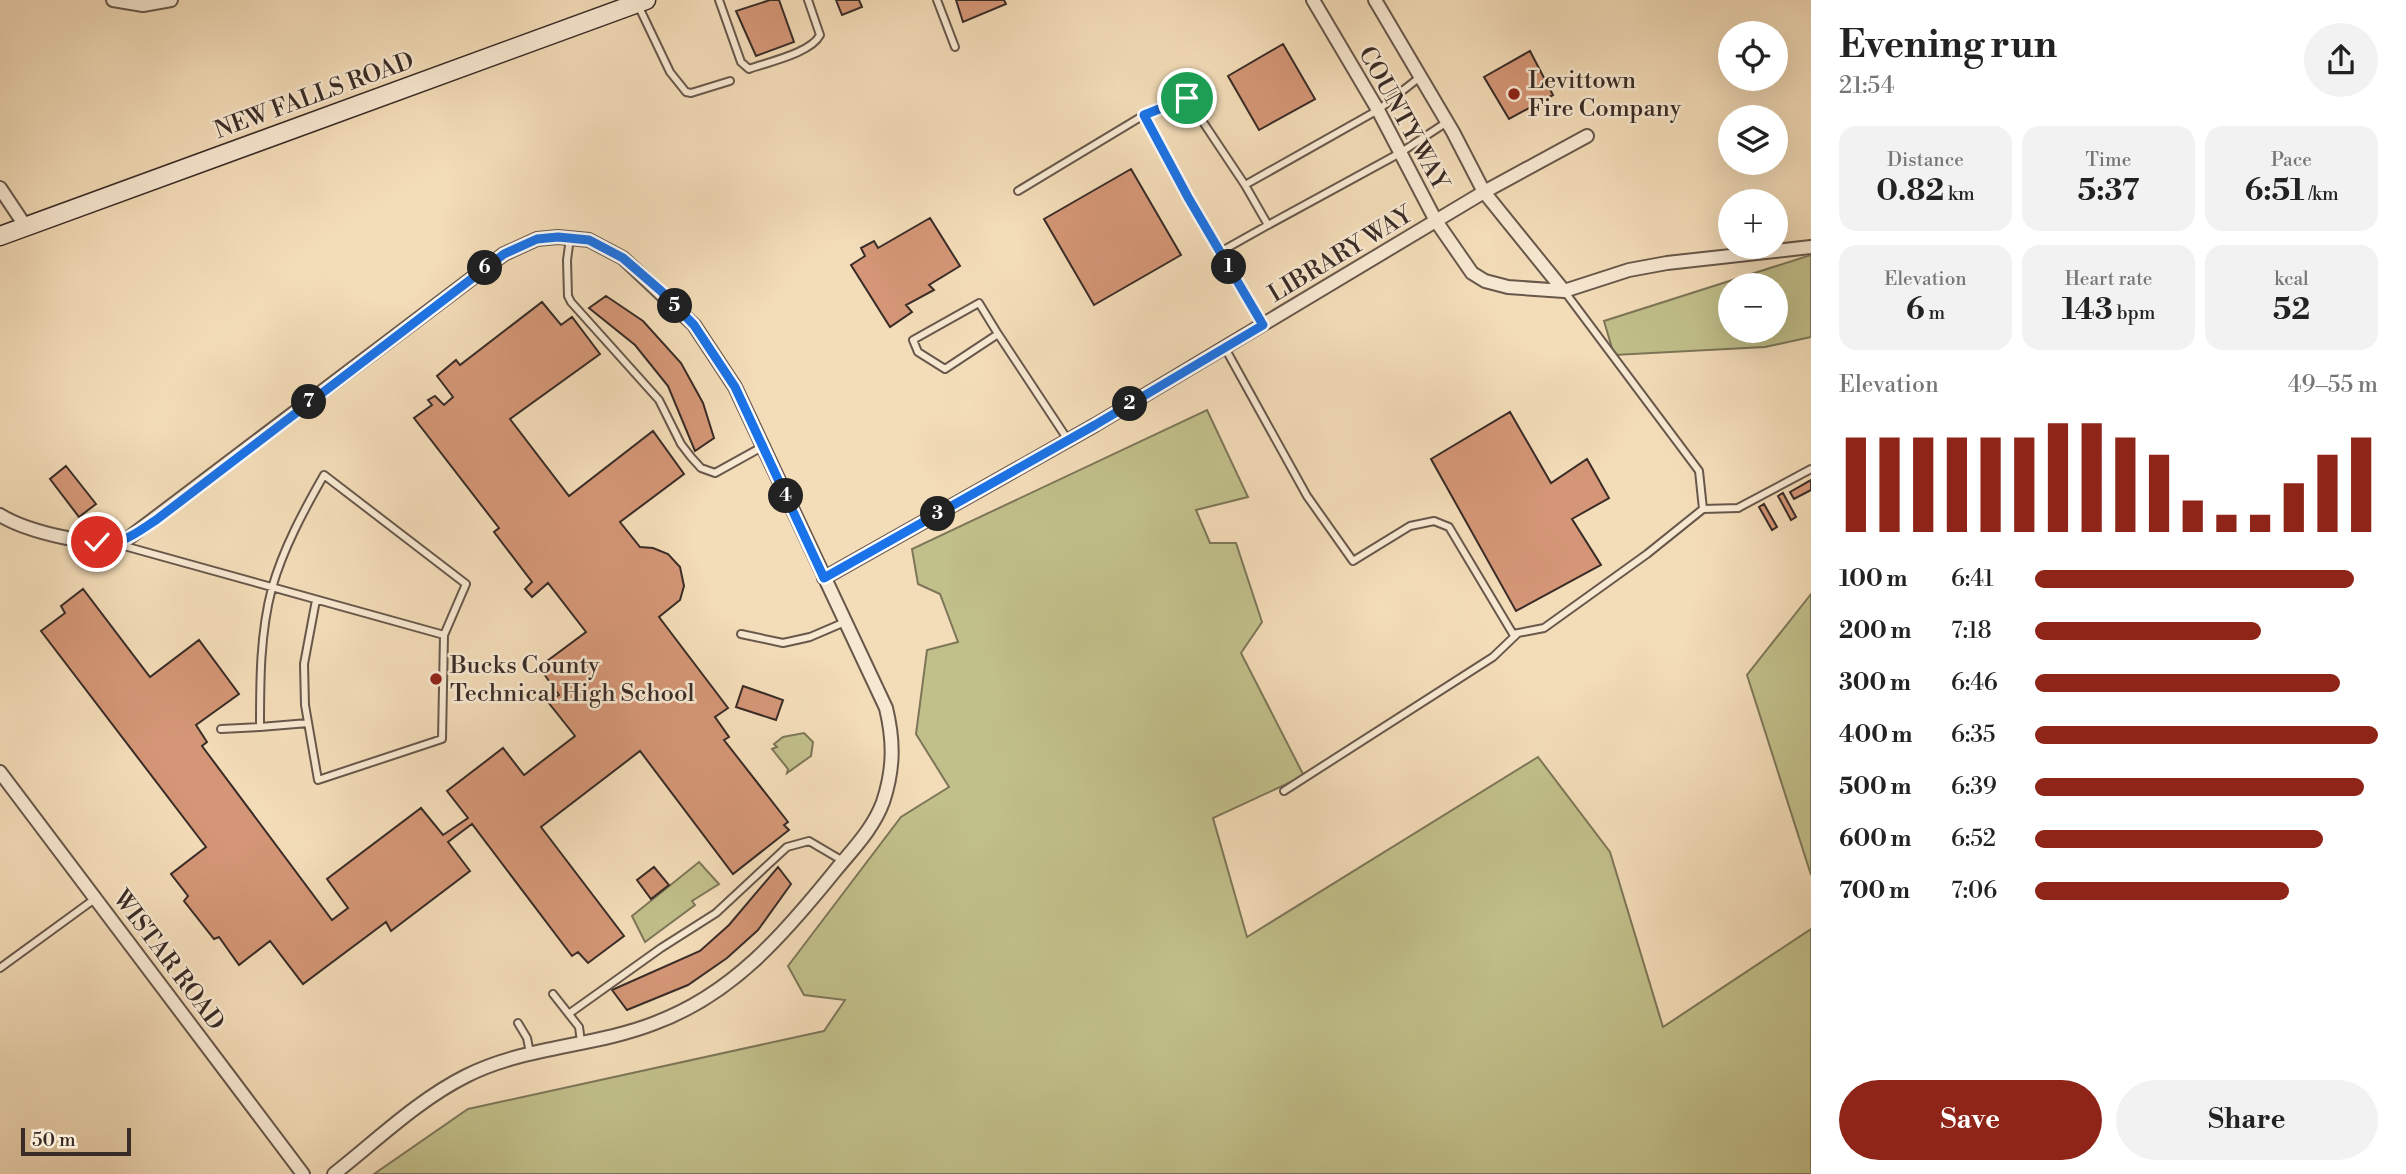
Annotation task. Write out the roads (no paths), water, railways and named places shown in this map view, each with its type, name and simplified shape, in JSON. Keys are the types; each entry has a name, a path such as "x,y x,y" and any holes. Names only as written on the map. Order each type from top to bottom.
{"main road":[{"name":"NEW FALLS ROAD","path":"0,236 642,1"}],"street":[{"path":"113,0 143,5 171,0"},
{"name":"COUNTY WAY","path":"1312,0 1378,110 1436,221 1472,273 1485,281 1508,287 1564,290"},
{"path":"1375,0 1447,122 1484,192 1564,290 1629,270 1667,263 1811,247"},
{"name":"LIBRARY WAY","path":"824,578 1068,440 1484,192 1587,136"},
{"path":"0,188 26,227"},
{"path":"0,515 6,523 41,531 115,544 126,540 156,520 504,254 537,239 589,240 623,258 694,325 735,387 886,708 893,746 892,767 876,818 776,942 722,988 659,1022 493,1064 454,1083 409,1114 334,1174"},
{"name":"WISTAR ROAD","path":"0,772 303,1174"}],"lane":[{"path":"719,0 741,62 750,69 817,42 820,35 808,0"},
{"path":"937,0 956,47"},
{"path":"642,1 670,72 686,92 691,93 730,81"},
{"path":"1245,185 1378,110 1420,77"},
{"path":"1018,191 1144,115 1187,98 1245,185 1268,225"},
{"path":"1144,115 1263,325"},
{"path":"1220,251 1400,153 1447,122"},
{"path":"570,238 566,260 568,296 659,400 681,444 701,468 715,472 762,447"},
{"path":"1564,290 1699,471 1703,509"},
{"path":"998,334 945,369 918,352 913,340 979,303 1068,440"},
{"path":"1225,348 1307,496 1353,561 1410,526 1434,520 1449,527 1513,634 1517,634"},
{"path":"1284,791 1493,657 1517,634 1544,628 1647,554 1703,509 1738,508 1811,469"},
{"path":"260,727 260,663 272,587 304,512 324,475 466,583 444,635 442,739 318,780 308,723 304,664 316,600"},
{"path":"115,544 444,635"},
{"path":"741,634 783,643 810,637 845,622"},
{"path":"221,729 308,723"},
{"path":"570,1013 661,948 716,914 787,847 809,841 843,861"},
{"path":"0,968 96,898"},
{"path":"553,994 579,1027 581,1043"},
{"path":"518,1023 527,1038 530,1055"}],"place":[{"name":"Levittown Fire Company","path":"1514,94"},
{"name":"Bucks County Technical High School","path":"436,679"}]}
